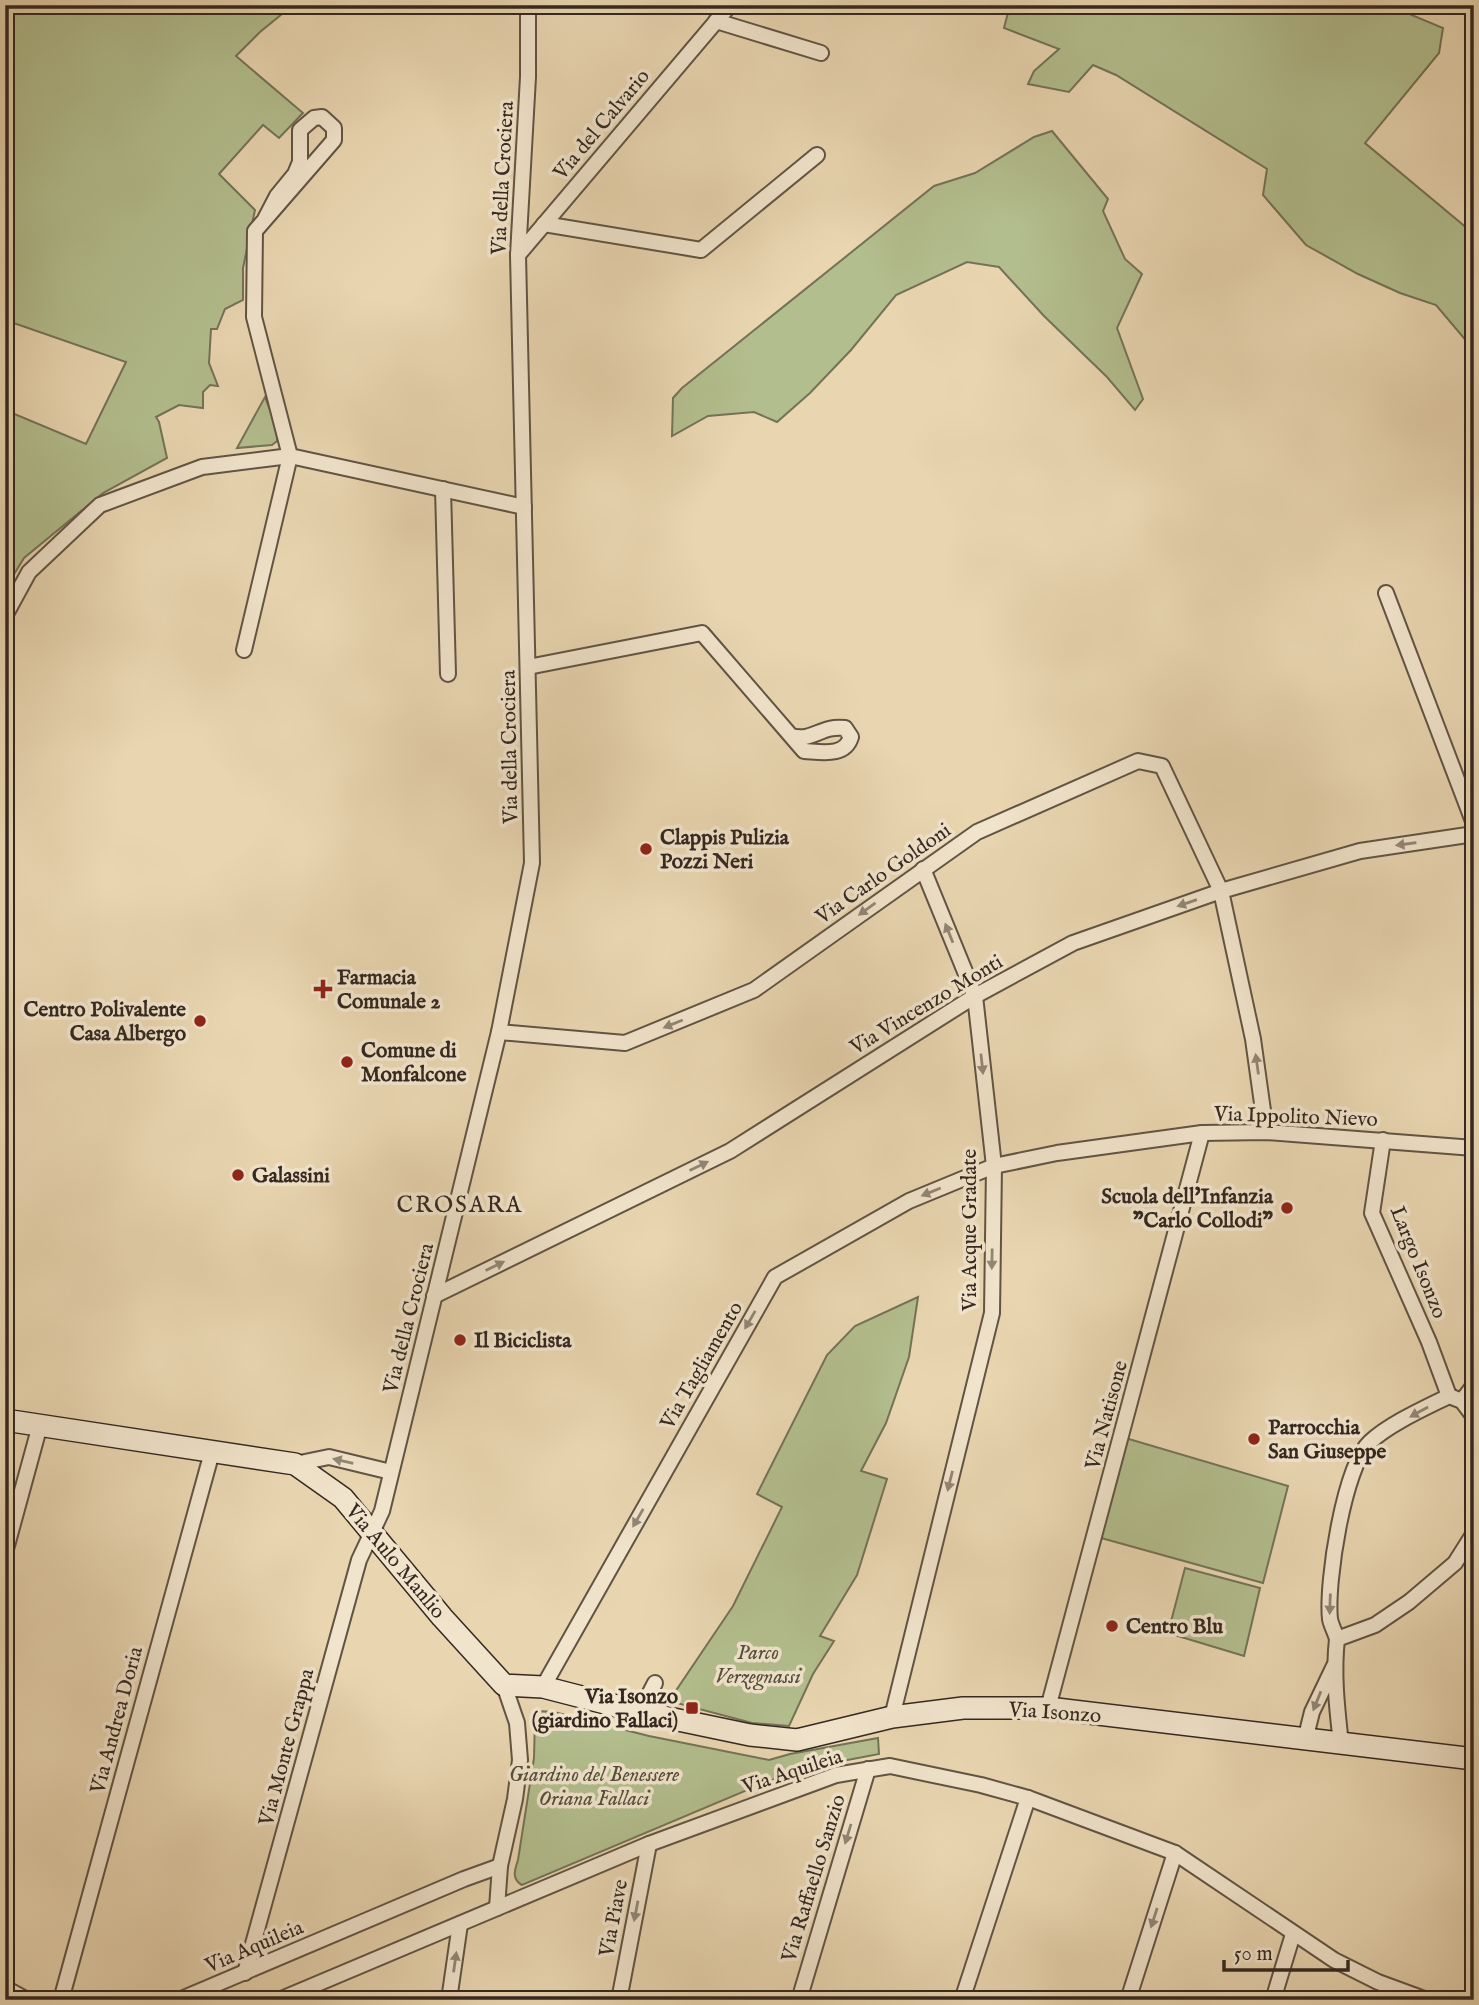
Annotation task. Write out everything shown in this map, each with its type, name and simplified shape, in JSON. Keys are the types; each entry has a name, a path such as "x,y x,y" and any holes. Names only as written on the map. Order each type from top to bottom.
{"street":[{"name":"Via della Crociera","path":"371,1534 382,1511 499,1032 531,863 518,255 528,77 528,5"},
{"name":"Via del Calvario","path":"518,255 730,5"},
{"path":"716,21 821,53"},
{"path":"244,650 290,456 254,317 255,231 334,140 334,128 322,117 314,118 300,130 299,162 295,174 277,196 265,219"},
{"path":"544,224 701,250 817,155"},
{"path":"5,617 29,572 100,506 202,467 290,456 524,508"},
{"path":"443,489 448,674"},
{"path":"1386,593 1474,824"},
{"path":"528,667 702,632 791,736"},
{"name":"Via Carlo Goldoni","path":"499,1032 625,1044 754,990 977,832 1138,761 1162,766 1221,891"},
{"name":"Via Vincenzo Monti","path":"434,1296 730,1151 975,996 1073,943 1221,891 1360,851 1474,834"},
{"name":"Via Acque Gradate","path":"892,1717 992,1313 994,1166 975,996 923,869"},
{"path":"1221,891 1253,1039 1266,1132"},
{"name":"Via Ippolito Nievo","path":"994,1166 1057,1153 1202,1133 1266,1132 1474,1147"},
{"name":"Via Natisone","path":"1048,1708 1202,1133"},
{"name":"Largo Isonzo","path":"1383,1140 1372,1213 1456,1398 1474,1417"},
{"name":"Via Tagliamento","path":"543,1687 775,1277 909,1201 994,1166"},
{"path":"1340,1744 1334,1664 1337,1639 1330,1621 1330,1600 1338,1527 1353,1467 1369,1443 1415,1413 1456,1398 1474,1385"},
{"name":"Via Aulo Manlio","path":"5,1420 295,1464 343,1498 442,1617 503,1685 517,1723 520,1760 515,1798 500,1866 497,1908"},
{"path":"5,1553 40,1425"},
{"name":"Via Andrea Doria","path":"61,2000 212,1452"},
{"path":"295,1464 329,1457 391,1472"},
{"path":"1337,1639 1375,1625 1409,1602 1455,1563 1474,1533"},
{"name":"Via Monte Grappa","path":"245,1973 359,1560 371,1534"},
{"path":"1306,1740 1312,1712 1334,1664"},
{"path":"640,1712 655,1683"},
{"name":"Via Isonzo","path":"503,1685 543,1687 640,1712 750,1735 797,1741 892,1717 963,1708 1048,1708 1474,1759"},
{"name":"Via Aquileia","path":"279,2000 649,1844 836,1775 890,1766 1028,1798 1175,1853 1334,1960 1378,1982 1427,2000"},
{"name":"Via Raffaello Sanzio","path":"799,2000 868,1769"},
{"path":"962,2000 1028,1798"},
{"name":"Via Piave","path":"619,2000 649,1844"},
{"path":"1128,2000 1175,1853"},
{"name":"Via Aquileia","path":"179,2000 500,1866"},
{"path":"449,2000 460,1924"},
{"path":"1273,2000 1293,1934"},
{"path":"5,1988 27,2000"}],"green space":[{"path":"5,5 293,5 236,56 303,113 279,138 263,125 219,174 255,210 243,268 243,300 225,309 217,329 211,329 209,363 218,386 210,385 203,392 203,408 179,405 156,417 167,458 103,493 24,558 5,589 5,410 86,444 126,362 5,320"},
{"path":"1010,5 1388,5 1443,28 1439,53 1365,143 1474,234 1474,350 1436,305 1400,293 1358,274 1306,245 1263,195 1267,169 1116,75 1093,65 1069,92 1028,84 1034,71 1059,49 1004,28"},
{"path":"1052,131 1108,199 1103,211 1125,259 1142,274 1117,328 1143,399 1135,410 1107,377 1044,316 999,267 967,262 896,295 851,350 810,393 777,422 754,412 708,416 672,436 673,398 682,388 934,186 975,173 1034,137"},
{"path":"265,397 278,431 277,441 272,445 237,448"},
{"name":"Parco Verzegnassi","path":"918,1297 909,1357 886,1423 861,1471 887,1479 857,1575 820,1636 834,1641 813,1674 789,1726 752,1723 669,1701 733,1606 782,1507 757,1494 827,1355 855,1326"},
{"path":"1122,1437 1288,1486 1263,1583 1094,1536"},
{"path":"1185,1568 1260,1588 1244,1656 1168,1633"},
{"name":"Giardino del Benessere Oriana Fallaci","path":"539,1711 554,1712 649,1736 769,1760 878,1738 879,1754 806,1768 764,1783 522,1885 516,1880 515,1870 534,1758 535,1716"}],"place":[{"name":"Clappis Pulizia Pozzi Neri","path":"646,849"},
{"name":"Farmacia Comunale 2","path":"323,989"},
{"name":"Centro Polivalente Casa Albergo","path":"200,1021"},
{"name":"Comune di Monfalcone","path":"347,1062"},
{"name":"Galassini","path":"238,1175"},
{"name":"Scuola dell'Infanzia \"Carlo Collodi\"","path":"1287,1208"},
{"name":"Il Biciclista","path":"460,1340"},
{"name":"Parrocchia San Giuseppe","path":"1254,1439"},
{"name":"Centro Blu","path":"1112,1626"},
{"name":"Via Isonzo (giardino Fallaci)","path":"692,1708"}],"district":[{"name":"CROSARA","path":"460,1204"}]}
